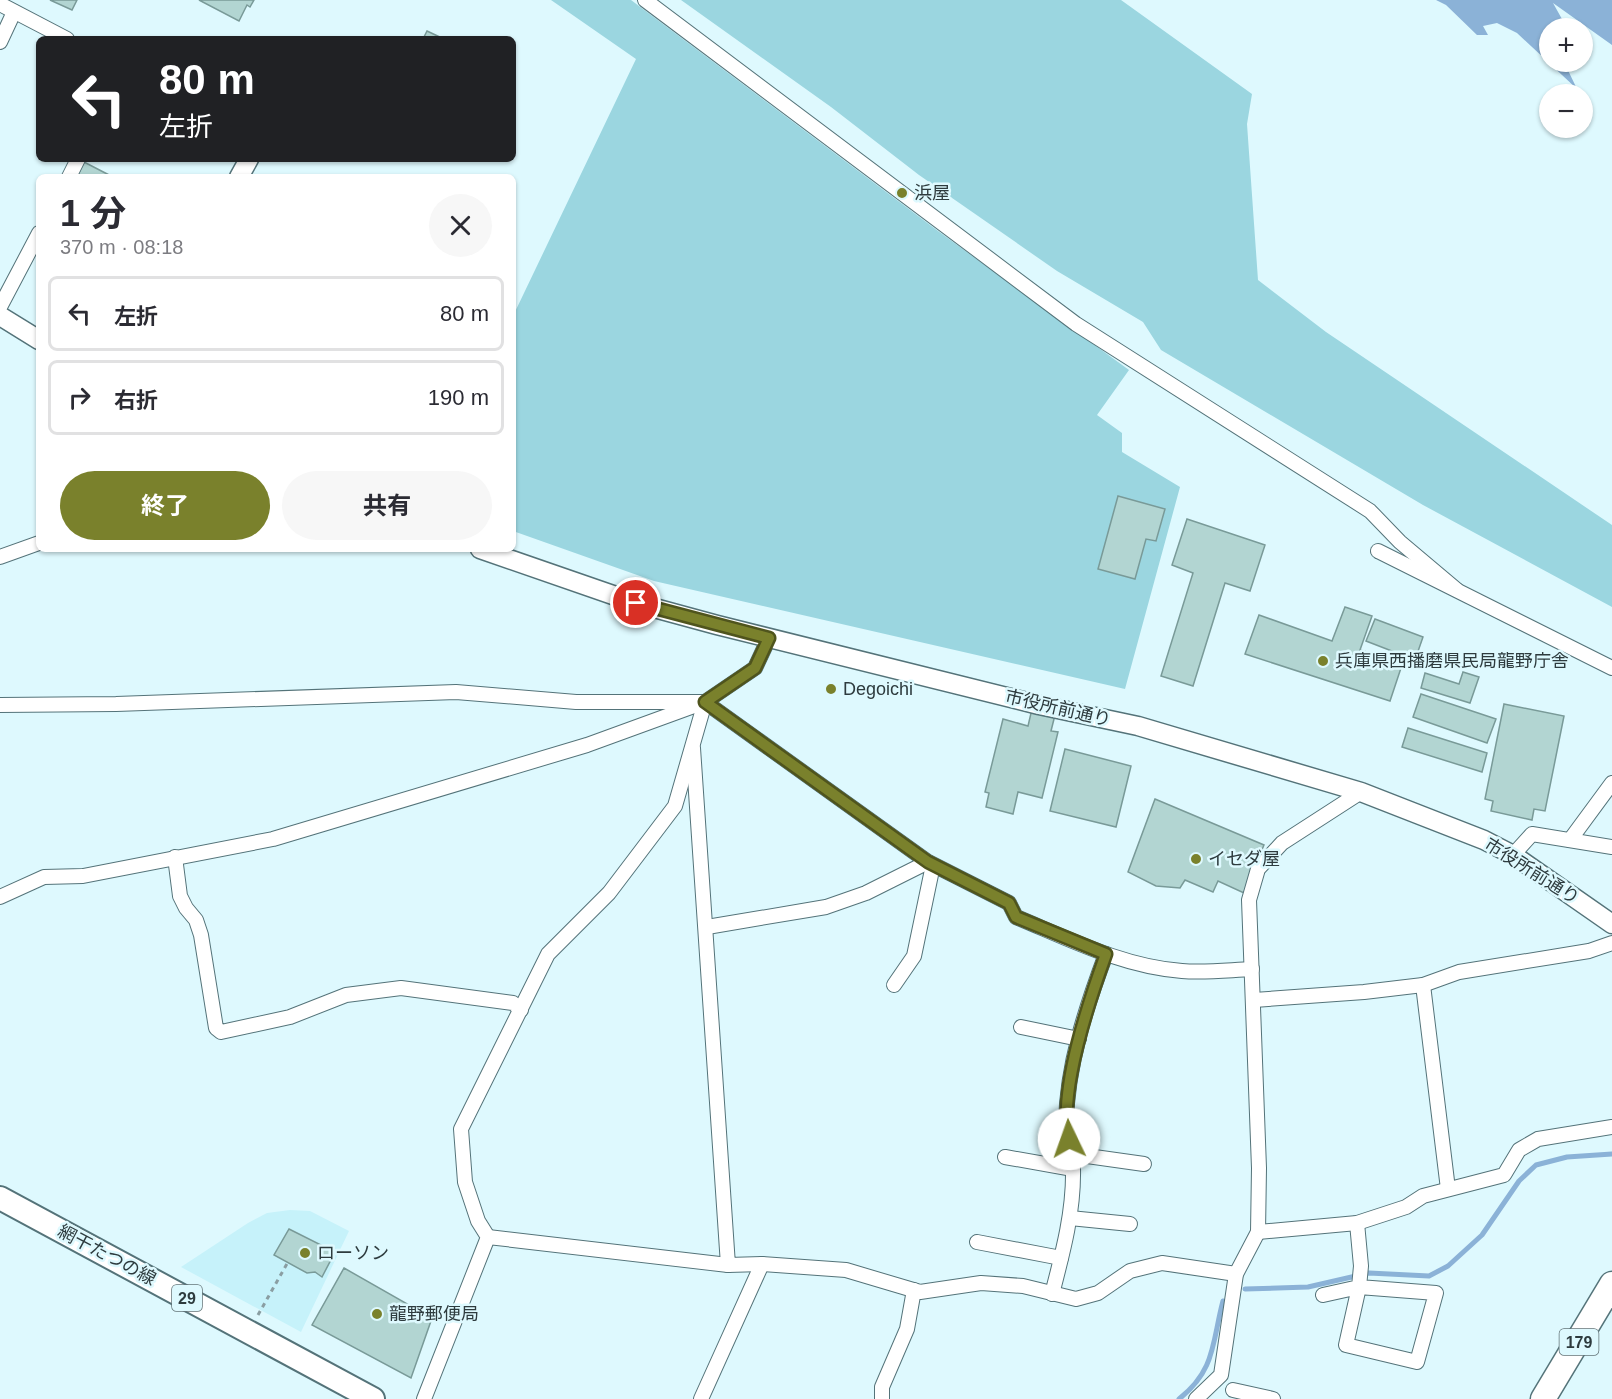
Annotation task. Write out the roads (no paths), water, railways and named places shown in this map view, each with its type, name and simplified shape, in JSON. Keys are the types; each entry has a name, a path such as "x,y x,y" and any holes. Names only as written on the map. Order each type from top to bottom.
{"highway":[{"name":"179","path":"1543,1399 1612,1284"}],"main road":[{"name":"網干たつの線","path":"0,1198 373,1399"}],"street":[{"path":"645,0 1076,324 1370,511 1400,542 1457,590"},
{"path":"0,4 61,36"},
{"path":"0,42 14,12"},
{"path":"0,307 36,239"},
{"path":"0,316 36,338"},
{"path":"0,557 36,544"},
{"path":"1378,551 1612,668"},
{"name":"市役所前通り","path":"489,552 636,603 1038,705 1138,726 1361,792 1450,826 1513,855 1612,924"},
{"path":"0,897 44,877 83,876 273,839 588,745 705,702 755,668 769,638"},
{"path":"0,705 116,704 456,692 576,702 705,702 931,863 1009,903 1016,917 1106,954 1148,966 1182,971 1252,969"},
{"path":"488,1237 478,1221 465,1182 460,1129 548,954 609,893 675,806 705,702"},
{"path":"693,748 707,927 728,1265"},
{"path":"1570,840 1612,783"},
{"path":"1196,1399 1221,1375 1236,1274 1258,1232 1254,1000 1249,900 1258,869 1282,843 1361,792"},
{"path":"1513,855 1532,834 1612,847"},
{"path":"175,857 180,896 196,920 201,935 216,1028 221,1032 290,1017 346,995 401,988 513,1004 521,1010"},
{"path":"707,927 826,907 866,893 931,863"},
{"path":"894,985 914,956 931,863"},
{"path":"1254,1000 1423,985 1459,972 1589,951 1612,943"},
{"path":"1052,1294 1070,1218 1073,1154 1066,1125 1079,1039 1106,954"},
{"path":"1423,985 1448,1189"},
{"path":"1021,1027 1079,1039"},
{"path":"1258,1232 1357,1223 1397,1210 1423,1196 1504,1175 1518,1150 1539,1139 1612,1127"},
{"path":"1073,1154 1144,1164"},
{"path":"1005,1157 1073,1169"},
{"path":"1070,1218 1130,1224"},
{"path":"1323,1295 1359,1287 1436,1293 1418,1362 1346,1345 1359,1287 1361,1266 1357,1223"},
{"path":"488,1237 728,1265 762,1264 846,1270 920,1292 981,1283 1023,1286 1076,1299 1098,1293 1130,1271 1162,1263 1236,1274"},
{"path":"424,1399 488,1237"},
{"path":"977,1242 1061,1258"},
{"path":"701,1399 762,1264"},
{"path":"882,1399 882,1387 903,1342 914,1290"},
{"path":"1221,1375 1233,1394 1273,1399"}],"waterway":[{"path":"1245,1289 1308,1287 1369,1273 1429,1276 1448,1266 1482,1235 1519,1181 1536,1165 1567,1157 1612,1154"},
{"path":"1179,1399 1191,1388 1206,1366 1211,1354 1223,1301"}],"place":[{"name":"浜屋","path":"902,193"},
{"name":"兵庫県西播磨県民局龍野庁舎","path":"1323,661"},
{"name":"Degoichi","path":"831,689"},
{"name":"イセダ屋","path":"1196,859"},
{"name":"ローソン","path":"305,1253"},
{"name":"龍野郵便局","path":"377,1314"}]}
